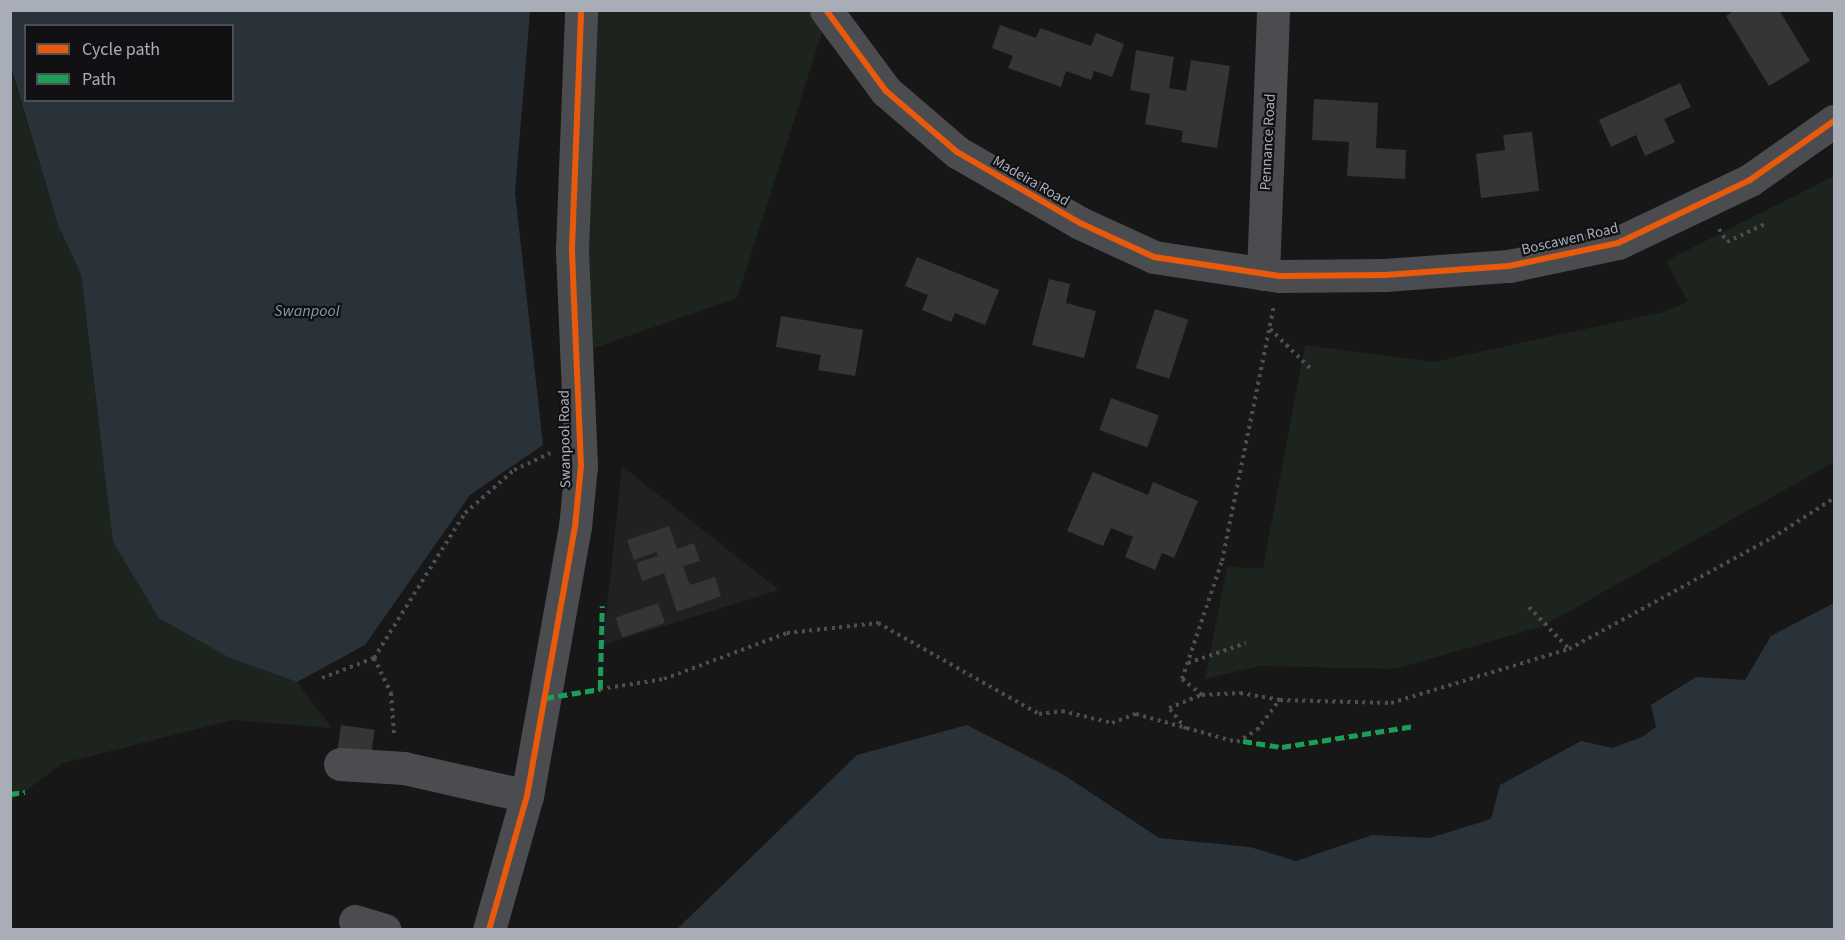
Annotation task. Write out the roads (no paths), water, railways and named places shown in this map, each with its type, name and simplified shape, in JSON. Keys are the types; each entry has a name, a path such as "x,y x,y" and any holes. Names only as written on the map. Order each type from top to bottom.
{"street":[{"name":"Swanpool Road","path":"489,930 527,796 575,527 579,445 572,249 581,10"},
{"name":"Madeira Road","path":"826,10 886,91 957,152 1080,223 1154,257 1272,275"},
{"name":"Pennance Road","path":"1272,275 1273,10"},
{"name":"Boscawen Road","path":"1272,275 1385,275 1509,266 1618,243 1750,180 1834,121"},
{"path":"340,764 404,768 527,796"}],"water":[{"name":"Swanpool","path":"10,11 530,11 515,192 543,445 470,495 365,645 297,682 230,658 159,618 113,542 81,274 58,225 11,67"},
{"path":"1834,603 1834,929 677,929 857,755 967,725 1064,775 1159,838 1250,847 1296,861 1372,835 1430,838 1491,819 1500,785 1581,741 1612,748 1642,737 1656,727 1651,705 1696,677 1745,680 1771,636"}]}
